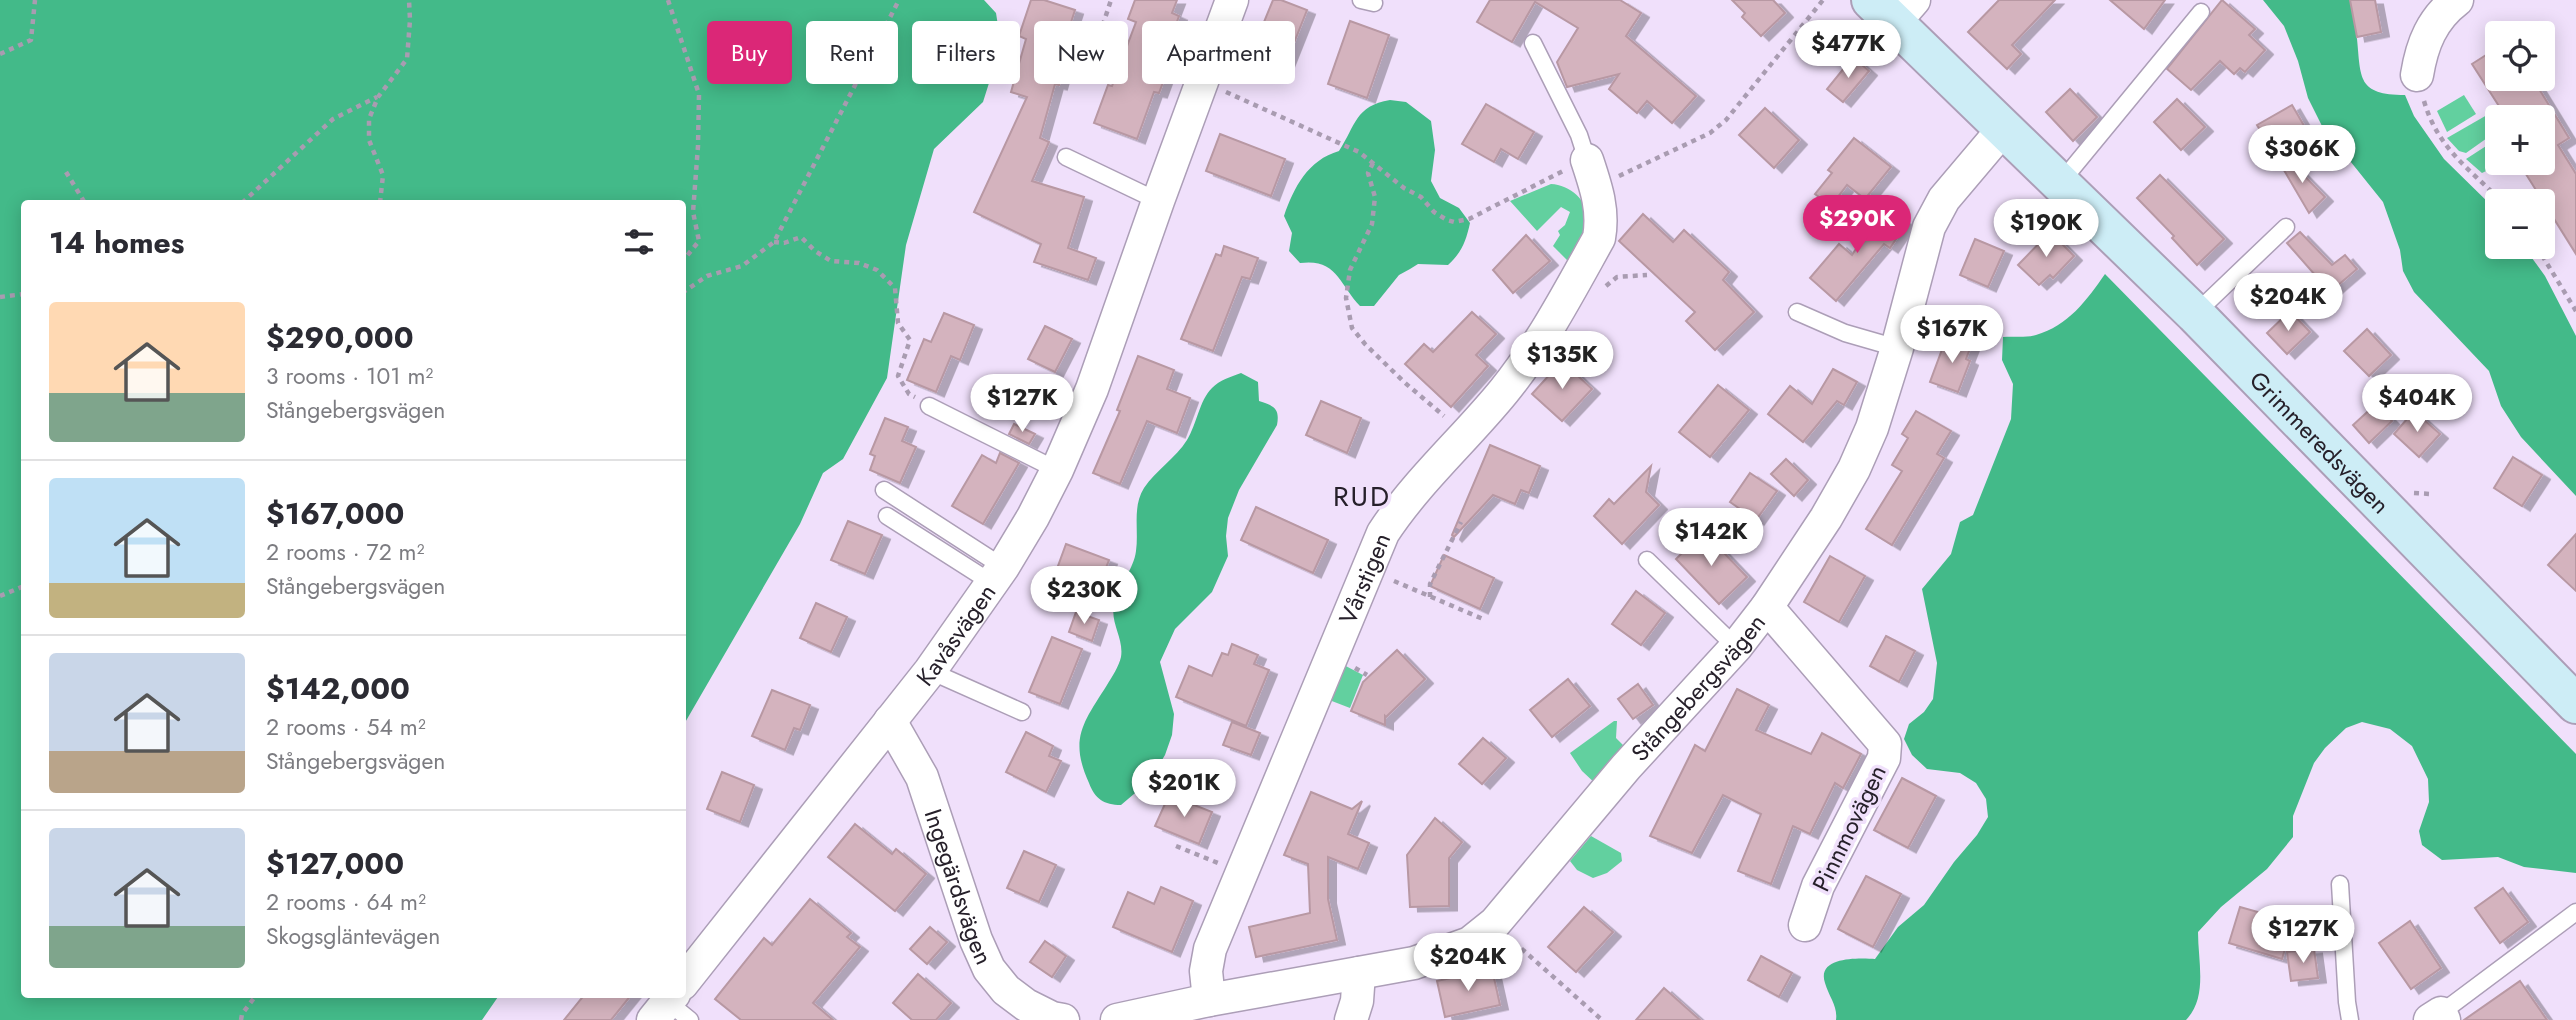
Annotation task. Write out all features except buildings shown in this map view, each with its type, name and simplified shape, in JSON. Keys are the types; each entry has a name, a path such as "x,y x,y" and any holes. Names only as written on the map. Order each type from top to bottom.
{"street":[{"name":"Kavåsvägen","path":"1224,21 1232,0"},
{"path":"2417,75 2426,36 2440,16 2457,0"},
{"name":"Grimmeredsvägen","path":"1893,8 2004,128 2195,314 2576,704"},
{"name":"Kavåsvägen","path":"686,988 930,671 998,575 1057,470 1092,389 1157,201 1201,84"},
{"name":"Stångebergsvägen","path":"1359,973 1414,963 1441,954 1470,943 1495,923 1626,767 1736,647 1767,607 1828,514 1854,469 1872,428 1897,348 1928,227 1944,199 2004,128"},
{"name":"Vårstigen","path":"1209,1000 1206,971 1210,949 1384,533 1396,514 1467,435 1534,352 1599,238 1602,221 1592,174"},
{"name":"Pinnmovägen","path":"1767,607 1885,744 1884,758 1818,886 1805,925"},
{"name":"Ingegärdsvägen","path":"890,722 922,776 976,940 989,969 1006,990 1026,1005 1052,1018 1063,1020"},
{"path":"1117,1020 1359,973 1357,1001 1351,1020"}],"lane":[{"path":"2061,182 2201,12"},
{"path":"1533,43 1579,135 1592,174"},
{"path":"1066,156 1157,201"},
{"path":"2195,314 2286,227"},
{"path":"1797,312 1845,333 1897,348"},
{"path":"929,406 1057,470"},
{"path":"884,490 998,575"},
{"path":"887,516 998,575"},
{"path":"1647,560 1736,647"},
{"path":"930,671 1021,712"},
{"path":"2340,884 2350,1020"},
{"path":"2438,1018 2576,912"}],"path":[{"path":"0,54 31,40 35,0"},
{"path":"380,200 383,175 369,140 369,119 378,97 407,59 409,0"},
{"path":"668,0 699,94 693,212 699,241 686,256"},
{"path":"686,290 707,276 742,266 774,242 899,0"},
{"path":"1104,21 1111,0"},
{"path":"1206,84 1359,152 1404,188 1421,197 1434,212 1454,222 1469,219 1552,175 1592,174 1701,138 1726,120 1823,0"},
{"path":"2417,75 2428,114 2441,139 2459,163 2488,189"},
{"path":"245,200 333,119 378,97"},
{"path":"1373,163 1368,173 1375,197 1372,224 1350,270 1346,298 1352,328 1404,382 1467,435"},
{"path":"66,172 83,200"},
{"path":"774,242 784,243 801,237 815,251 831,261 859,263 877,270 895,288 898,323 911,340 898,376 909,394 929,406"},
{"path":"2544,259 2576,311"},
{"path":"1600,290 1617,277 1647,275"},
{"path":"0,297 21,294"},
{"path":"2414,493 2431,494"},
{"path":"1430,598 1430,584 1461,522"},
{"path":"1368,569 1483,619"},
{"path":"0,596 21,587"},
{"path":"1176,846 1242,873"},
{"path":"1524,951 1602,1020"},
{"path":"241,1020 242,1014 254,998"}],"green space":[{"path":"0,0 984,0 996,13 997,21 912,21 912,84 989,84 983,102 934,149 906,245 887,378 843,459 823,473 800,524 686,721 686,200 21,200 21,998 497,998 482,1020 0,1020"},
{"path":"2263,0 2350,0 2364,82 2378,92 2405,95 2414,116 2444,159 2485,199 2485,259 2533,259 2545,276 2576,336 2576,496 2521,437 2501,406 2489,371 2414,292 2403,271 2400,250 2383,202 2322,126 2308,98 2298,61 2284,26"},
{"path":"2464,95 2476,114 2447,132 2437,111"},
{"path":"1390,100 1406,102 1431,121 1435,150 1431,181 1440,198 1459,208 1470,223 1463,246 1448,265 1418,264 1399,275 1374,306 1360,306 1330,269 1312,263 1300,263 1289,251 1292,233 1284,216 1292,195 1311,168 1328,155 1339,151 1363,112 1378,103"},
{"path":"2485,116 2485,140 2466,153 2459,151 2447,138"},
{"path":"2485,147 2485,172 2482,173 2466,159"},
{"path":"1551,184 1566,188 1579,197 1588,218 1586,231 1571,264 1553,246 1560,235 1558,231 1565,225 1570,212 1561,207 1537,231 1510,201"},
{"path":"2105,274 2576,754 2576,873 2524,867 2498,857 2442,860 2422,845 2419,831 2429,802 2428,779 2412,746 2390,729 2362,722 2346,728 2314,763 2293,816 2293,837 2267,869 2221,907 2198,932 2199,990 2193,1011 2186,1020 1836,1020 1825,983 1824,974 1827,968 1841,960 1875,959 1898,927 1924,905 1988,817 1986,799 1976,783 1960,773 1927,769 1912,755 1904,739 1909,724 1924,712 1933,699 1937,663 1922,589 1951,554 1960,522 1973,515 2011,419 2013,384 2002,360 2003,337 2032,336 2058,325 2084,302"},
{"path":"1241,373 1258,382 1259,401 1275,408 1278,415 1277,425 1239,490 1228,518 1228,556 1212,592 1175,629 1160,662 1174,714 1172,735 1165,755 1141,788 1121,805 1110,804 1097,797 1091,789 1083,768 1080,743 1085,721 1121,657 1121,643 1113,612 1119,591 1135,558 1140,495 1187,440 1201,406 1212,388"},
{"path":"1340,663 1363,675 1350,708 1324,698"},
{"path":"1617,721 1616,738 1629,751 1597,785 1582,771 1570,753"},
{"path":"1591,836 1621,853 1622,861 1607,873 1593,878 1577,870 1570,861"}],"district":[{"name":"RUD","path":"1362,496"}]}
